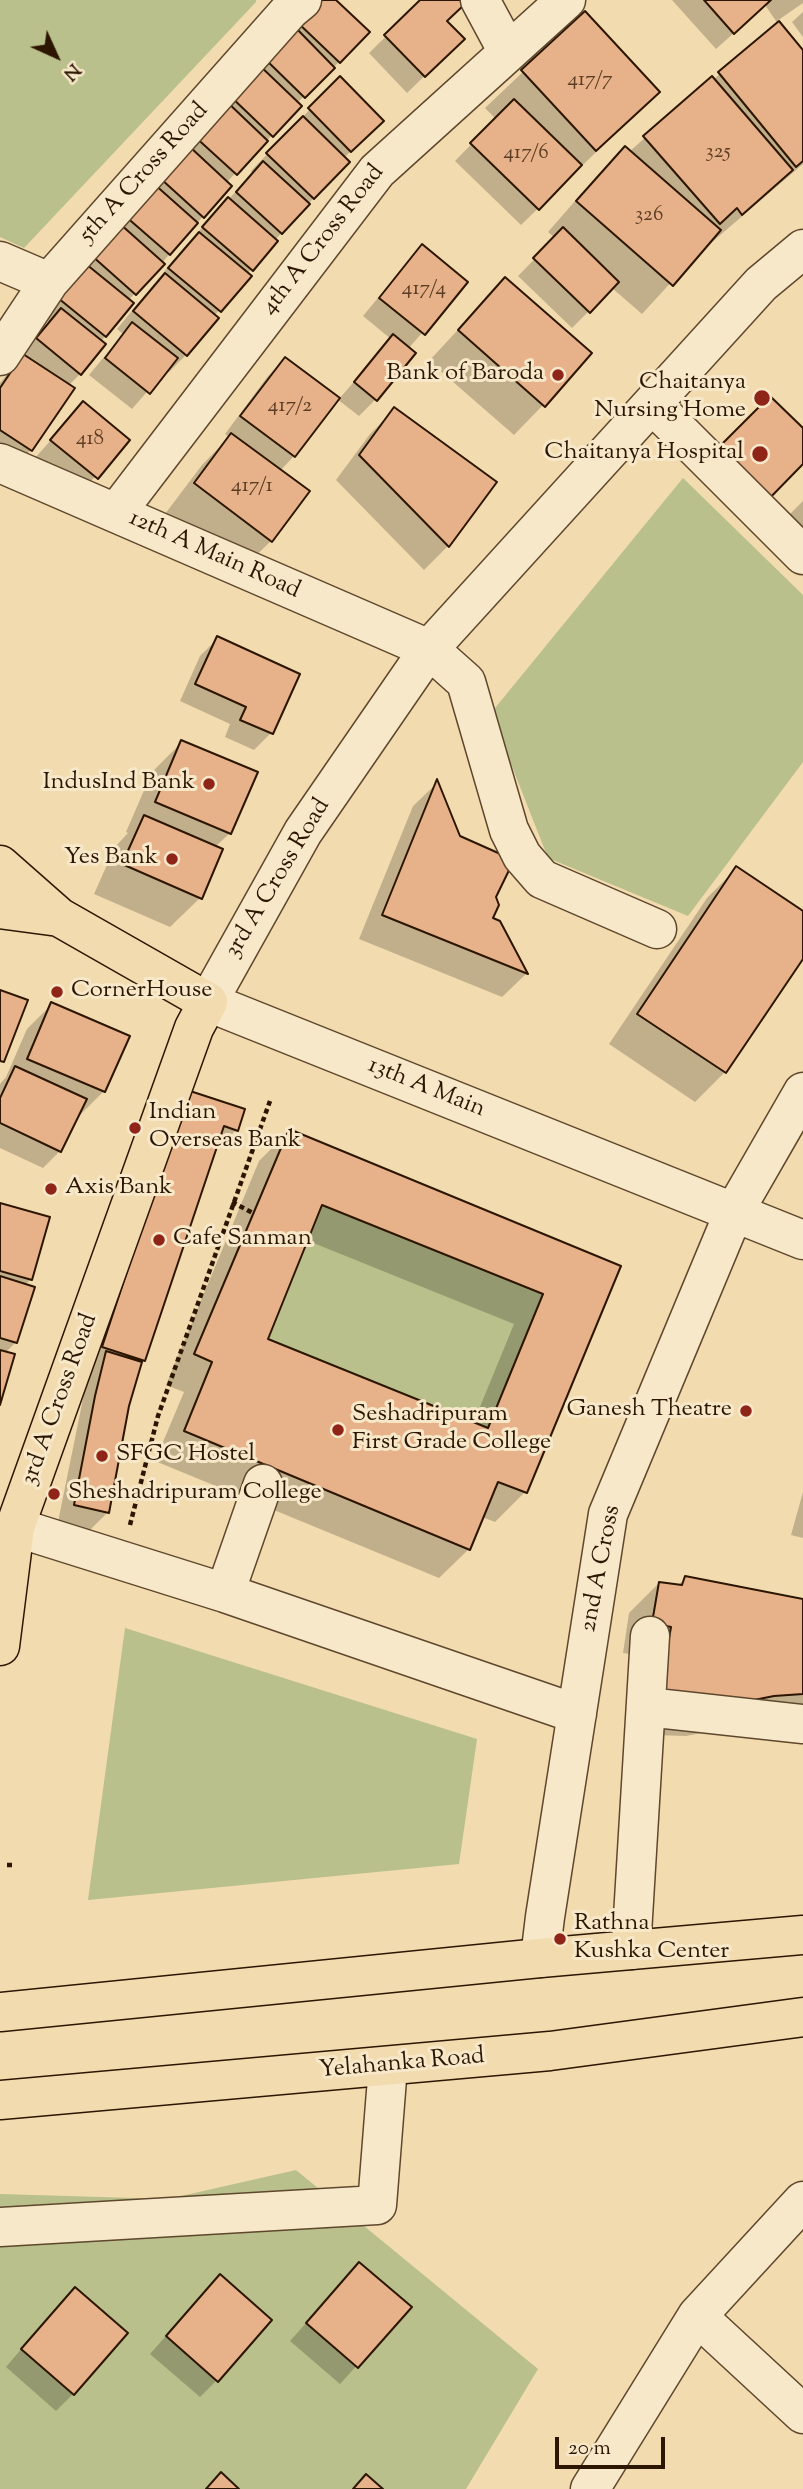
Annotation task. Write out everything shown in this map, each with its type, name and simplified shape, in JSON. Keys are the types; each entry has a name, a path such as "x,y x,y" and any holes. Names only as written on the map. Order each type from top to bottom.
{"main road":[{"path":"0,865 59,917"},
{"path":"0,909 59,917"},
{"name":"13th A Main","path":"59,917 208,1002"},
{"name":"3rd A Cross Road","path":"0,1646 15,1527 194,1028 208,1002"},
{"path":"0,2012 540,1958 803,1935"},
{"name":"Yelahanka Road","path":"0,2101 550,2051 803,2017"}],"street":[{"path":"480,0 508,52"},
{"name":"4th A Cross Road","path":"116,513 377,171 566,0"},
{"name":"5th A Cross Road","path":"0,356 49,282 293,3"},
{"name":"3rd A Cross Road","path":"208,1002 303,832 429,649 761,284 803,249"},
{"path":"0,261 49,282"},
{"path":"652,404 803,555"},
{"name":"12th A Main Road","path":"0,463 429,649 466,682 509,830 522,856 542,879 657,929"},
{"name":"13th A Main","path":"208,1002 803,1240"},
{"name":"2nd A Cross","path":"540,1958 608,1514 734,1212 803,1092"},
{"path":"225,1593 263,1483"},
{"path":"15,1527 225,1593 578,1714"},
{"path":"631,1950 650,1636"},
{"path":"647,1707 803,1724"},
{"path":"0,2227 377,2205 388,2066"},
{"path":"590,2489 697,2316 803,2201"},
{"path":"697,2316 803,2414"}],"path":[{"path":"121,1560 158,1416 270,1101"},
{"path":"232,1202 253,1213"}],"green space":[{"path":"0,0 256,2 24,248 0,237"},
{"path":"683,478 803,595 803,762 688,916 548,858 491,713"},
{"path":"322,1205 543,1294 488,1428 268,1339"},
{"path":"125,1628 477,1739 459,1864 88,1900"},
{"path":"296,2170 538,2369 466,2489 0,2489 0,2194 168,2199"}],"building":[{"path":"316,0 336,0 370,32 340,63 296,21"},
{"path":"420,0 460,0 465,4 447,21 465,39 425,77 384,35"},
{"path":"704,0 771,0 734,34"},
{"path":"585,11 660,92 596,151 521,70"},
{"path":"779,21 803,50 803,161 796,167 718,72"},
{"path":"293,25 335,68 305,98 262,56"},
{"path":"257,63 302,106 273,137 228,94"},
{"path":"340,76 384,121 351,152 308,108"},
{"path":"712,76 793,170 742,215 737,208 720,224 643,136"},
{"path":"514,99 582,165 539,210 470,143"},
{"path":"225,100 268,141 237,175 192,134"},
{"path":"303,116 350,162 314,199 266,153"},
{"path":"625,146 721,230 673,286 576,201"},
{"path":"190,147 232,186 204,218 161,179"},
{"path":"263,161 310,204 282,234 236,192"},
{"path":"153,183 198,223 170,255 124,215"},
{"path":"228,197 278,241 253,271 202,227"},
{"path":"119,223 165,264 136,295 91,255"},
{"path":"563,227 619,282 590,313 533,258"},
{"path":"199,232 252,276 221,312 168,268"},
{"path":"422,244 468,282 425,335 379,298"},
{"path":"86,264 134,303 106,337 58,298"},
{"path":"165,273 219,318 187,356 133,311"},
{"path":"505,277 592,353 545,407 458,330"},
{"path":"61,308 106,344 81,375 36,338"},
{"path":"132,322 178,358 150,394 105,358"},
{"path":"393,334 416,353 377,401 354,382"},
{"path":"23,354 75,388 32,451 0,430 0,388"},
{"path":"285,357 340,398 295,457 240,416"},
{"path":"770,396 803,428 803,464 761,507 710,456"},
{"path":"83,401 130,440 98,479 50,440"},
{"path":"394,407 497,482 449,547 359,455"},
{"path":"231,433 310,491 272,542 194,483"},
{"path":"217,636 300,674 273,734 240,720 246,707 195,684"},
{"path":"181,740 258,772 231,834 155,802"},
{"path":"437,779 460,836 514,860 496,897 499,905 493,918 500,921 528,974 382,915"},
{"path":"144,815 223,849 202,899 122,864"},
{"path":"736,866 803,911 803,959 726,1073 637,1014"},
{"path":"0,990 28,1000 4,1062 0,1061"},
{"path":"51,1002 130,1036 105,1092 27,1059"},
{"path":"15,1066 87,1099 61,1152 0,1123 0,1098"},
{"path":"187,1090 245,1109 238,1131 224,1126 145,1361 102,1347"},
{"path":"289,1129 621,1266 527,1493 498,1482 470,1550 184,1431 212,1362 194,1354","holes":["322,1205 543,1294 488,1428 268,1339"]},
{"path":"0,1203 50,1217 32,1280 0,1271"},
{"path":"0,1276 35,1287 17,1343 0,1338"},
{"path":"0,1350 15,1354 0,1405"},
{"name":"SFGC Hostel","path":"106,1351 142,1362 129,1406 109,1513 74,1505"},
{"path":"685,1576 803,1599 803,1694 744,1702 658,1700 671,1627 652,1623 659,1582 682,1585"},
{"path":"359,2262 412,2307 358,2368 306,2323"},
{"path":"220,2274 272,2320 218,2382 166,2336"},
{"path":"75,2287 128,2333 74,2395 21,2349"},
{"path":"221,2472 239,2489 206,2489"},
{"path":"366,2474 383,2489 353,2489"}],"place":[{"name":"Bank of Baroda","path":"558,375"},
{"name":"Chaitanya Nursing Home","path":"762,398"},
{"name":"Chaitanya Hospital","path":"760,454"},
{"name":"IndusInd Bank","path":"209,784"},
{"name":"Yes Bank","path":"172,859"},
{"name":"CornerHouse","path":"57,992"},
{"name":"Indian Overseas Bank","path":"135,1128"},
{"name":"Axis Bank","path":"51,1189"},
{"name":"Cafe Sanman","path":"159,1240"},
{"name":"Ganesh Theatre","path":"746,1411"},
{"name":"Seshadripuram First Grade College","path":"338,1430"},
{"name":"SFGC Hostel","path":"102,1456"},
{"name":"Sheshadripuram College","path":"54,1494"},
{"name":"Rathna Kushka Center","path":"560,1939"}]}
